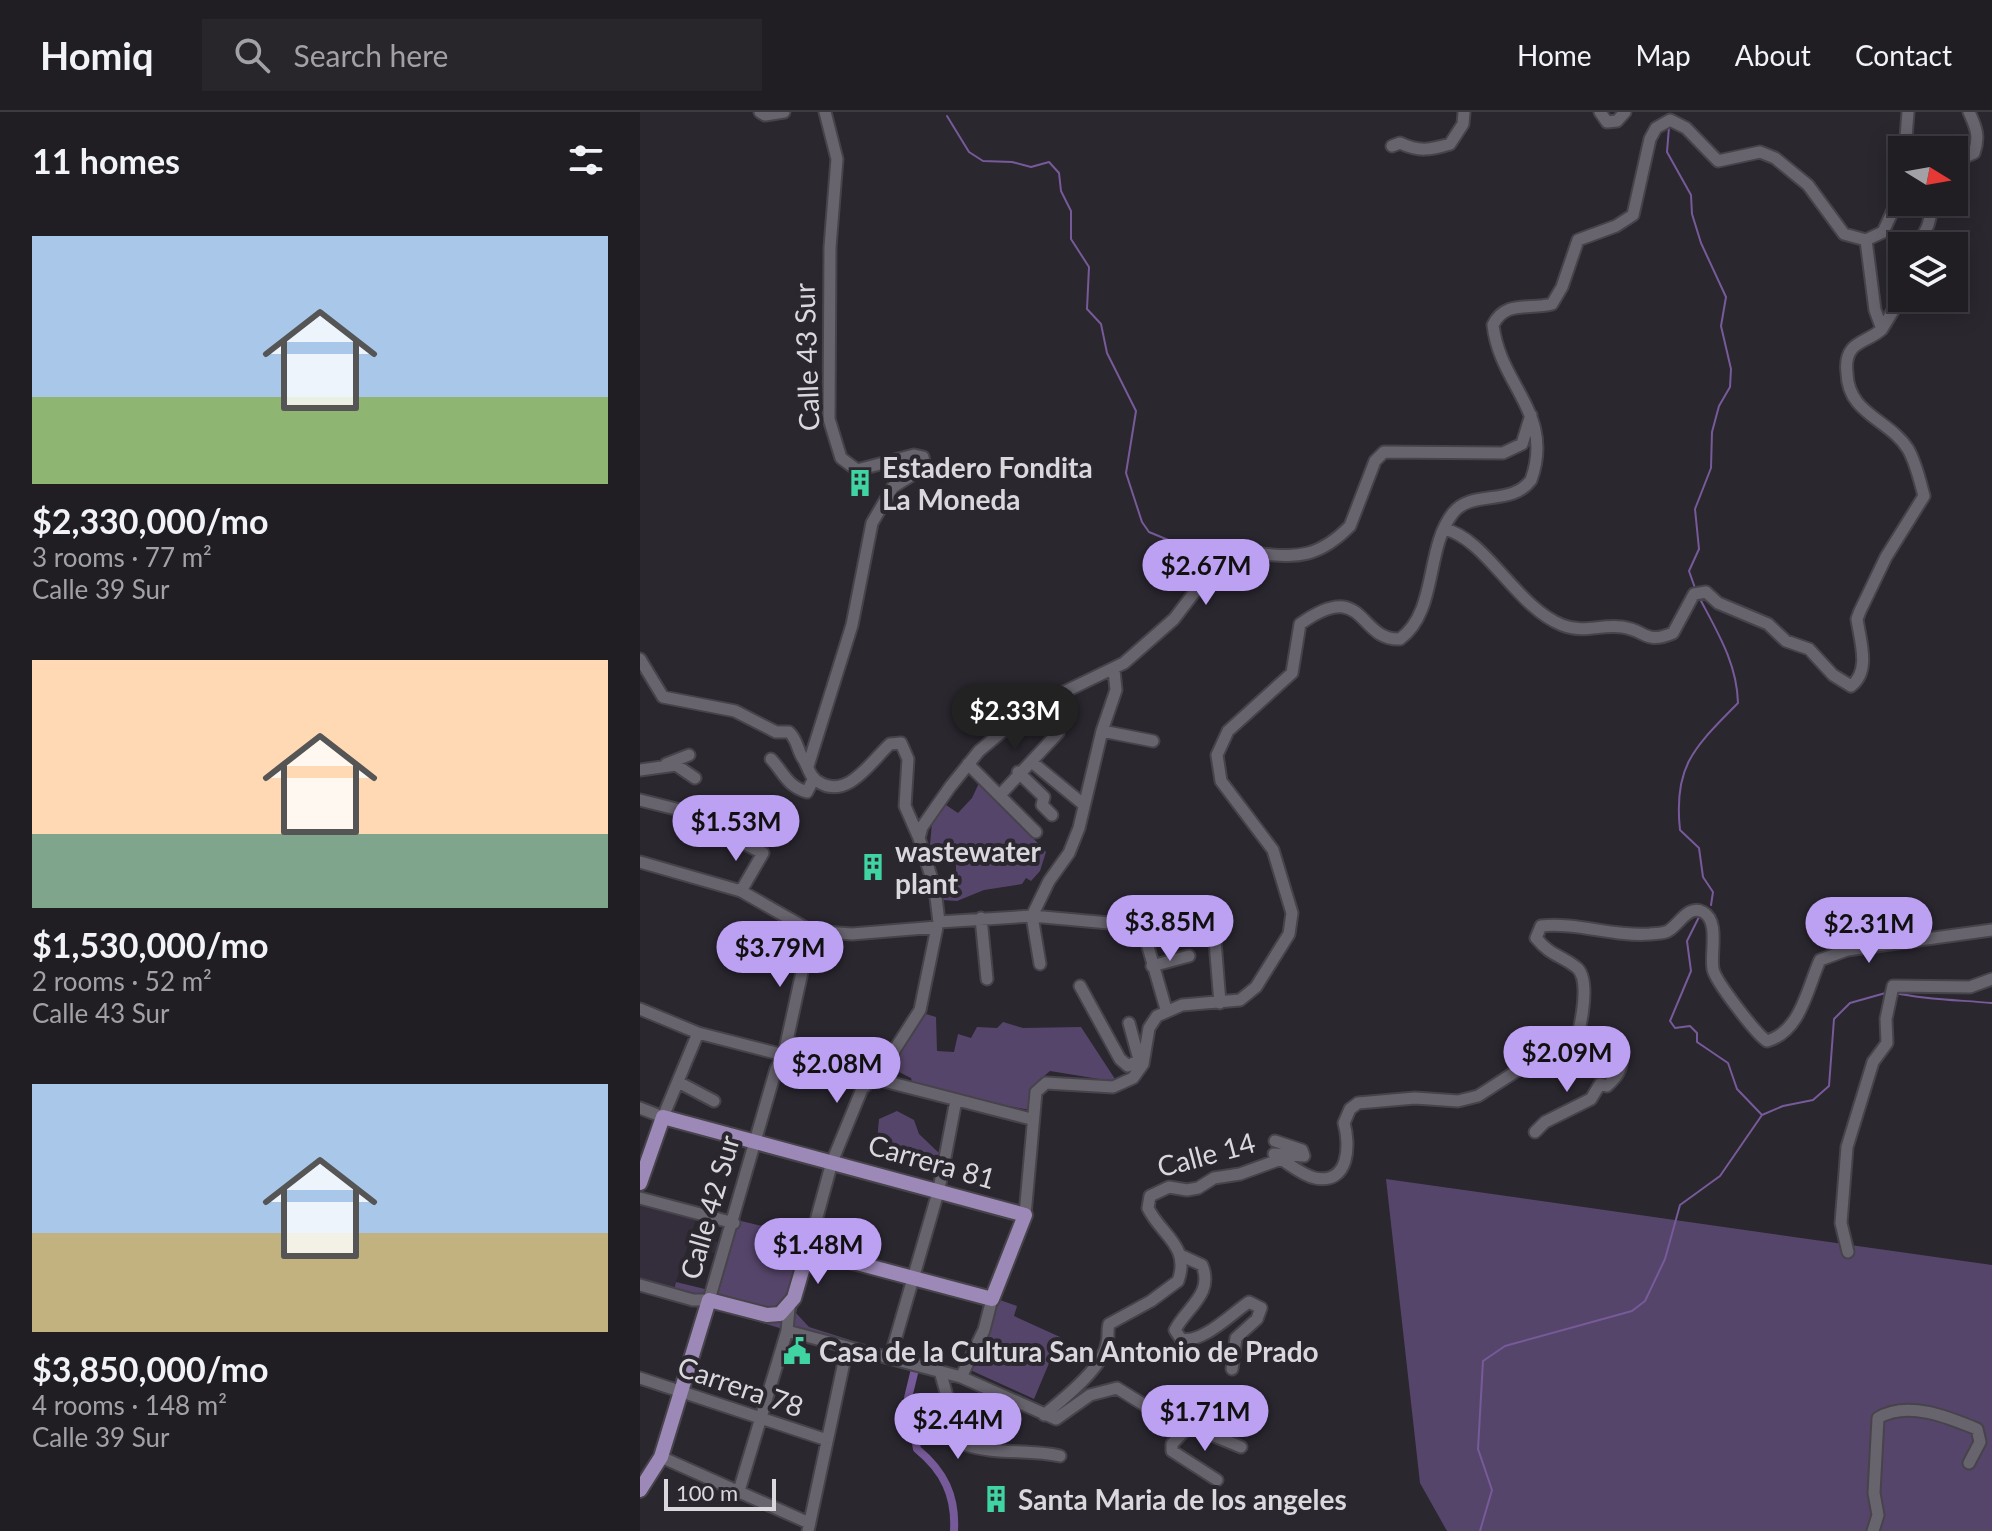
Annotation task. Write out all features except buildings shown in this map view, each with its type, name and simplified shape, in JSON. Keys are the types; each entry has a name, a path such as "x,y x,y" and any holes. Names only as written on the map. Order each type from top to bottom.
{"main road":[{"name":"Carrera 81","path":"663,1117 833,1160 1025,1215"},
{"path":"640,1183 663,1117"},
{"path":"709,1300 774,1315 789,1308 808,1250 992,1299 1025,1215"},
{"name":"Calle 42 Sur","path":"640,1490 661,1457 709,1300"}],"street":[{"path":"760,112 765,115 784,112"},
{"name":"Calle 43 Sur","path":"808,766 852,625 872,523 893,487 920,470 924,462 923,457 914,455 857,470 841,458 833,439 828,388 832,357 830,247 837,159 825,112"},
{"path":"1392,146 1400,143 1415,150 1428,150 1450,144 1463,124 1464,112"},
{"path":"1600,112 1607,122 1617,121 1625,112"},
{"path":"1906,136 1908,112"},
{"path":"1968,156 1974,153 1977,145 1977,129 1969,112"},
{"path":"1025,1215 1031,1119 1036,1092 1046,1083 1113,1087 1133,1078 1142,1064 1149,1028 1166,1009 1240,1000 1256,987 1289,934 1292,913 1270,843 1219,777 1219,748 1228,731 1288,678 1293,667 1296,632 1307,619 1336,606 1347,607 1386,636 1397,640 1404,637 1419,613 1444,529 1456,509 1471,502 1510,496 1526,487 1534,473 1537,429 1502,361 1493,325 1502,312 1512,307 1535,308 1552,304 1562,287 1578,240 1626,221 1633,215 1650,139 1661,117 1686,128 1718,161 1760,152 1775,158 1808,185 1844,234 1866,240 1876,237 1890,222 1891,216"},
{"path":"1866,240 1875,310 1882,329"},
{"path":"1444,529 1461,536 1544,617 1565,626 1594,631 1626,627 1653,639 1673,633 1691,598 1706,592 1718,603 1768,624 1786,641 1809,649 1833,675 1851,686 1863,673 1857,619 1860,611 1886,557 1924,496 1908,449 1896,435 1861,409 1852,396 1847,379 1850,351 1856,345 1872,340 1892,312"},
{"path":"919,838 933,811 968,764 1029,709 1114,670 1174,619 1223,555 1306,556 1350,526 1375,461 1384,452 1503,453 1522,444 1531,415"},
{"path":"640,659 663,697 735,711 776,732 789,732 814,778 830,786 843,785 864,773 890,744 904,746 908,768 905,806 935,889 938,924 920,1010 873,1080 862,1089 833,1160 808,1250"},
{"path":"1040,964 1032,916 1042,893 1069,853 1116,690 1114,670"},
{"path":"1102,731 1153,741"},
{"path":"1000,795 1018,772 1033,763 1058,733"},
{"path":"666,765 689,755"},
{"path":"771,759 788,783 801,790 807,792 814,778"},
{"path":"1033,763 1083,804"},
{"path":"968,764 1036,832"},
{"path":"640,770 676,765 695,778"},
{"path":"1018,772 1044,797 1042,805 1052,815"},
{"path":"640,800 676,809 763,853 741,891"},
{"path":"640,862 741,891 811,931 852,934 981,918 1032,916 1142,926 1166,1009"},
{"name":"Calle 14","path":"1180,1255 1172,1235 1151,1215 1148,1208 1150,1196 1169,1187 1198,1188 1214,1178 1240,1174 1281,1159 1306,1175 1326,1178 1337,1172 1349,1156 1350,1143 1344,1123 1347,1113 1358,1103 1378,1104 1415,1098 1458,1101 1478,1096 1529,1063 1570,1063 1587,989 1584,975 1576,966 1551,956 1536,938 1541,926 1558,924 1643,934 1666,932 1685,914 1697,910 1705,913 1711,920 1713,973 1756,1034 1767,1041 1779,1038 1802,1007 1820,960 1847,950 1992,930"},
{"path":"981,918 987,979"},
{"name":"Calle 42 Sur","path":"709,1300 734,1223 755,1139 784,1054 811,931"},
{"path":"1215,941 1220,1003"},
{"path":"1152,966 1189,956"},
{"path":"1848,1252 1841,1223 1847,1147 1867,1077 1887,1043 1886,1019 1892,993 1970,987 1992,979"},
{"path":"1080,986 1120,1059 1128,1066 1142,1064"},
{"path":"641,1008 698,1033 1031,1119"},
{"path":"1129,1023 1142,1064"},
{"path":"663,1117 680,1083 698,1033"},
{"path":"1535,1132 1545,1122 1591,1099 1600,1084 1606,1086 1613,1080 1621,1071 1622,1052 1616,1049"},
{"path":"680,1083 714,1101"},
{"path":"890,1358 939,1190 956,1100"},
{"name":"Carrera 81","path":"640,1108 663,1117"},
{"path":"1270,1162 1277,1153 1304,1156 1302,1150 1275,1141"},
{"path":"640,1198 734,1223"},
{"path":"1044,1415 1086,1377 1101,1358 1107,1343 1109,1324 1174,1286 1180,1276 1180,1255 1202,1265 1207,1282 1203,1293 1175,1330 1181,1339 1190,1341 1203,1334 1249,1302 1261,1308 1257,1319 1236,1338 1232,1369"},
{"path":"640,1285 693,1300 709,1300"},
{"path":"961,1377 984,1330 992,1299"},
{"path":"738,1494 787,1328 789,1308"},
{"path":"774,1315 787,1328 847,1348 961,1377 1056,1419 1090,1395 1117,1388 1154,1411 1241,1447"},
{"path":"661,1457 808,1527 847,1348"},
{"path":"940,1371 956,1428 966,1445 979,1449 1030,1449 1060,1456"},
{"name":"Carrera 78","path":"640,1378 827,1440"},
{"path":"1873,1531 1878,1515 1874,1493 1878,1418 1891,1411 1911,1410 1977,1429 1980,1442 1969,1463"},
{"path":"1189,1426 1172,1444 1172,1451 1217,1480"}],"shaded area":[{"path":"980,781 1046,852 1040,871 1031,881 1026,878 1022,884 984,890 957,901 943,900 939,877 956,876 956,853 951,844 930,845 932,823 946,805 958,813 972,798"},
{"path":"926,1014 936,1017 937,1051 954,1052 958,1034 971,1038 977,1027 997,1028 1003,1022 1023,1028 1081,1027 1117,1082 1050,1071 1037,1082 1030,1110 914,1089 911,1078 891,1068"},
{"path":"897,1111 914,1120 919,1134 939,1153 945,1150 940,1164 914,1161 903,1152 877,1141 879,1119"},
{"path":"1386,1179 1992,1265 1992,1531 1447,1531 1420,1483"},
{"path":"640,1200 698,1213 691,1234 724,1244 721,1255 688,1245 673,1290 640,1280"},
{"path":"737,1220 770,1228 769,1234 810,1244 811,1256 796,1313 809,1327 850,1340 847,1348 712,1308 700,1313 698,1308 672,1297 676,1282 709,1290"},
{"path":"997,1299 1017,1306 1014,1316 1060,1337 1034,1399 968,1369"}],"waterway":[{"path":"947,116 969,152 983,161 1012,162 1031,167 1049,162 1059,173 1061,191 1071,211 1071,239 1089,267 1087,309 1101,324 1107,353 1136,411 1126,473 1142,522 1149,532 1195,551 1211,550"},
{"path":"1669,127 1667,152 1691,195 1692,214 1701,243 1726,297 1721,326 1731,369 1730,387 1719,406 1712,432 1711,468 1695,509 1699,549 1689,571 1695,588"},
{"path":"1700,599 1730,662 1738,703 1699,745 1690,759 1680,789 1680,830 1699,848 1703,877 1713,892 1711,905"},
{"path":"1699,917 1687,941 1691,971 1670,1021 1675,1028 1690,1026 1697,1033 1697,1042 1728,1063 1737,1089 1762,1115"},
{"path":"1480,1531 1492,1490 1478,1449 1483,1361 1505,1346 1632,1311 1645,1301 1665,1259 1680,1205 1720,1176 1762,1115 1783,1106 1813,1100 1829,1086 1834,1019 1850,1003 1889,992"},
{"path":"1895,993 1992,1003"},
{"path":"915,1369 908,1398 917,1449 934,1466 946,1485 953,1507 954,1531"}],"place":[{"name":"Estadero Fondita La Moneda","path":"860,483"},
{"name":"wastewater plant","path":"873,867"},
{"name":"Casa de la Cultura San Antonio de Prado","path":"797,1351"},
{"name":"Santa Maria de los angeles","path":"996,1499"}]}
